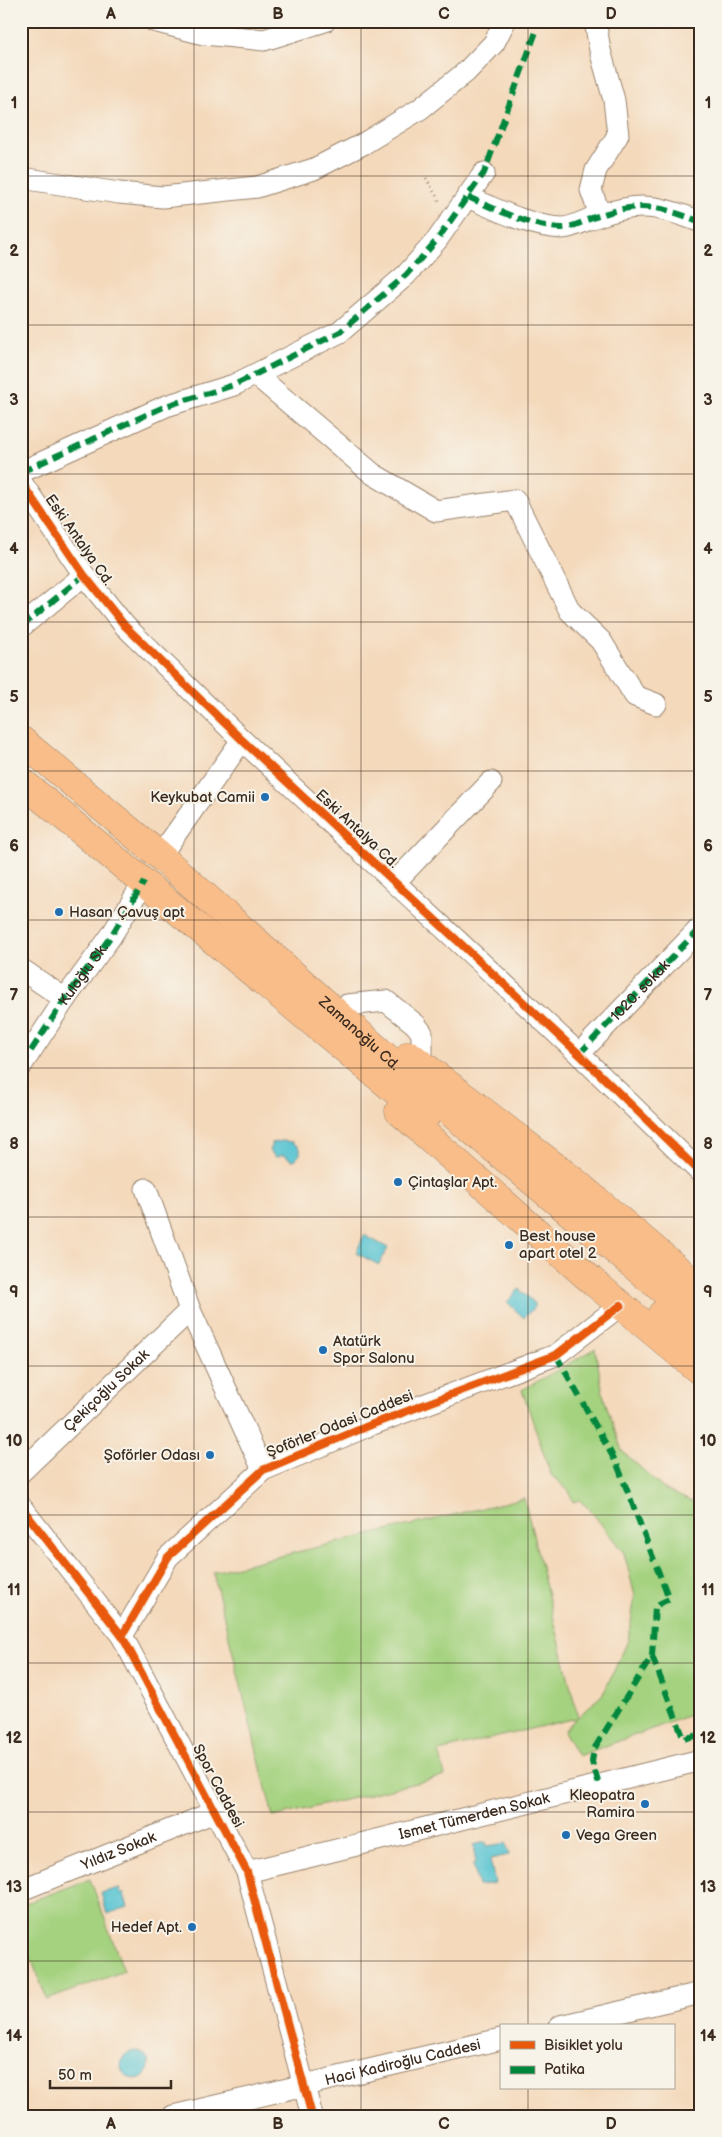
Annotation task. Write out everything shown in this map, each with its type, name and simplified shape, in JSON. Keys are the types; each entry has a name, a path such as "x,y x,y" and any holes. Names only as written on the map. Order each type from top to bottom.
{"highway":[{"name":"Zamanoğlu Cd.","path":"21,740 160,856 420,1087 701,1322"},
{"name":"Zamanoğlu Cd.","path":"21,781 701,1347"},
{"path":"295,975 348,1005 422,1065 574,1181 701,1289"},
{"path":"305,1016 386,1101 701,1372"}],"street":[{"path":"154,21 204,34 264,40 325,21"},
{"path":"21,178 120,193 163,197 257,187 304,172 363,144 420,109 466,72 489,49 505,21"},
{"path":"595,21 600,50 614,100 618,135 596,170 591,190 600,215"},
{"path":"21,472 166,406 234,385 340,332 406,275 437,240 484,173"},
{"path":"468,197 505,214 563,228 600,215 671,200 701,222"},
{"path":"256,375 373,474 436,511 515,500 570,611 601,641 634,696 656,704"},
{"name":"Eski Antalya Cd.","path":"21,482 84,575 125,626 242,740 578,1054 701,1173"},
{"path":"21,627 84,575"},
{"path":"160,856 242,740"},
{"path":"395,882 491,782"},
{"name":"Kuloğlu Sk.","path":"21,1066 65,999 111,936 144,882"},
{"name":"1020. sokak","path":"578,1054 701,927"},
{"path":"21,970 65,999"},
{"path":"146,1189 190,1310 263,1470"},
{"name":"Şoförler Odasi Caddesi","path":"122,1636 168,1557 263,1470 373,1424 556,1355 621,1305"},
{"name":"Çekiçoğlu Sokak","path":"21,1472 190,1310"},
{"name":"Spor Caddesi","path":"24,1515 122,1636 217,1811 247,1872 312,2116"},
{"name":"Ismet Tümerden Sokak","path":"247,1872 701,1760"},
{"name":"Yıldız Sokak","path":"21,1890 217,1811"},
{"path":"569,2024 701,1994"},
{"name":"Haci Kadiroğlu Caddesi","path":"174,2116 500,2039"}],"path":[{"path":"426,178 451,220"}],"shaded area":[{"path":"701,2106 701,2116 666,2116"}],"green space":[{"path":"595,1349 604,1398 622,1451 664,1489 701,1506 701,1711 578,1756 564,1731 576,1718 439,1751 445,1776 273,1817 213,1572 524,1498 578,1717 603,1694 628,1641 635,1596 624,1553 589,1509 579,1500 573,1502 569,1491 551,1475 522,1390"},
{"path":"90,1879 124,1971 47,2000 21,1932 21,1905"}],"water":[{"path":"292,1142 300,1148 300,1154 296,1159 292,1160 283,1155 276,1157 269,1151 272,1143"},
{"path":"364,1235 388,1248 379,1265 356,1253"},
{"path":"519,1289 536,1305 524,1318 507,1302"},
{"path":"486,1842 487,1846 506,1843 509,1855 490,1859 495,1883 478,1886 473,1864 476,1863 473,1845"},
{"path":"119,1888 121,1894 124,1894 128,1907 107,1914 101,1893"},
{"path":"135,2051 145,2055 149,2065 145,2075 135,2079 125,2075 121,2065 125,2055"}],"marked path":[{"path":"21,472 166,406 234,385 340,332 406,275 437,240 484,173 540,21"},
{"path":"468,197 514,217 550,227 566,228 613,211 638,207 650,207 674,212 701,222"},
{"path":"21,627 84,575"},
{"path":"21,1066 65,999 111,936 144,882"},
{"path":"579,1054 701,927"},
{"path":"556,1355 617,1464 669,1599 655,1606 652,1656 594,1749 592,1762 599,1785"},
{"path":"652,1656 684,1739 701,1734"}],"cycle path":[{"path":"21,482 84,575 125,626 242,740 579,1054 701,1173"},
{"path":"122,1636 168,1557 263,1470 373,1424 556,1355 621,1305"},
{"path":"21,1507 122,1636 247,1872 312,2116"}],"place":[{"name":"Keykubat Camii","path":"265,797"},
{"name":"Hasan Çavuş apt","path":"59,912"},
{"name":"Çintaşlar Apt.","path":"398,1182"},
{"name":"Best house apart otel 2","path":"509,1245"},
{"name":"Atatürk Spor Salonu","path":"323,1350"},
{"name":"Şoförler Odası","path":"210,1455"},
{"name":"Kleopatra Ramira","path":"645,1804"},
{"name":"Vega Green","path":"566,1835"},
{"name":"Hedef Apt.","path":"192,1927"}]}
